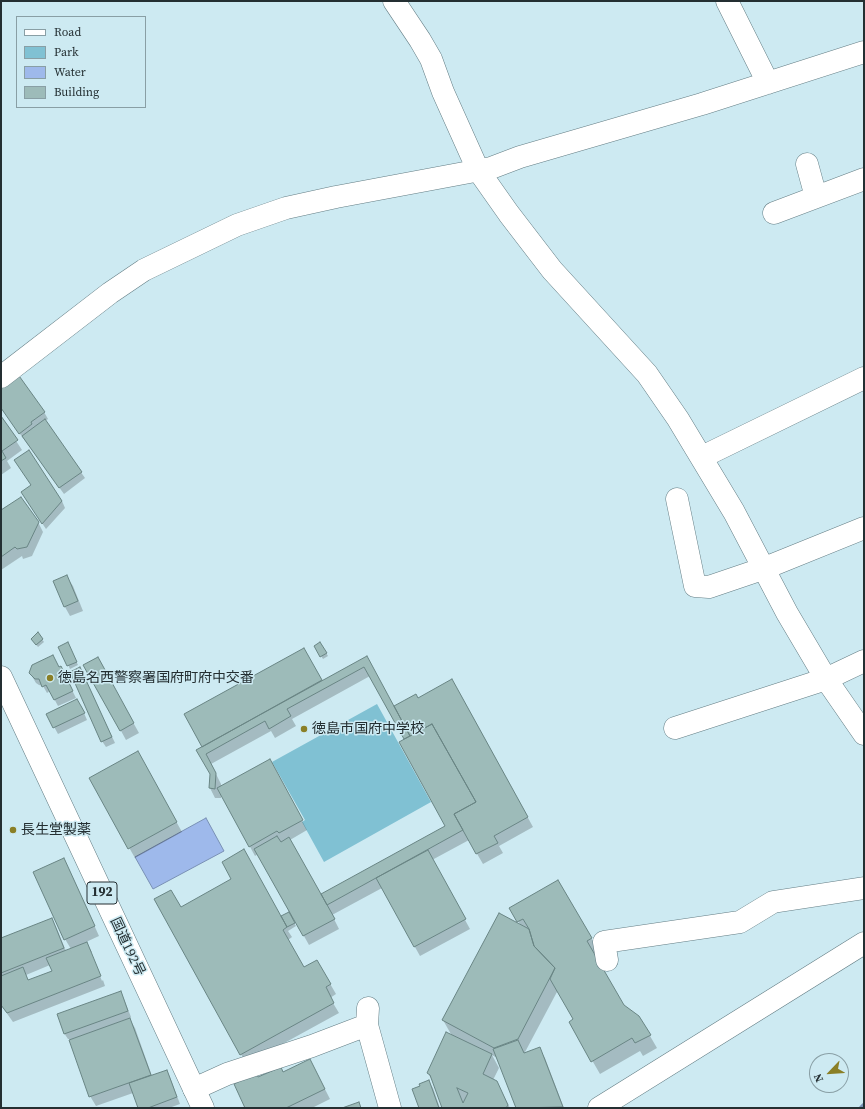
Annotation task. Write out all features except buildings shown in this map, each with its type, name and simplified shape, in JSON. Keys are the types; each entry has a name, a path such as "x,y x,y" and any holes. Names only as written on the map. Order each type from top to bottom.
{"main road":[{"path":"394,1 431,59 443,92 478,170 509,214 552,270 647,374 678,419 734,512 765,568 787,613 826,679 864,734"},
{"path":"727,1 768,83"},
{"path":"1,377 110,293 144,270 237,225 286,208 336,197 491,168 520,157 702,104 864,52"},
{"path":"807,164 816,197"},
{"path":"774,213 864,179"},
{"path":"702,457 864,378"},
{"path":"677,499 695,586 709,587 765,568 864,528"},
{"path":"675,728 826,679 864,661"},
{"name":"国道192号","path":"1,677 198,1098"},
{"path":"607,960 604,942 740,922 773,902 864,888"},
{"path":"599,1108 864,943"},
{"path":"198,1098 227,1074 312,1046 367,1016 390,1108"}],"green space":[{"path":"377,704 431,802 324,862 302,822 305,820 272,762"}],"water":[{"path":"206,818 224,851 153,889 135,857"}],"place":[{"name":"徳島名西警察署国府町府中交番","path":"50,678"},
{"name":"徳島市国府中学校","path":"304,729"},
{"name":"長生堂製薬","path":"13,830"}]}
